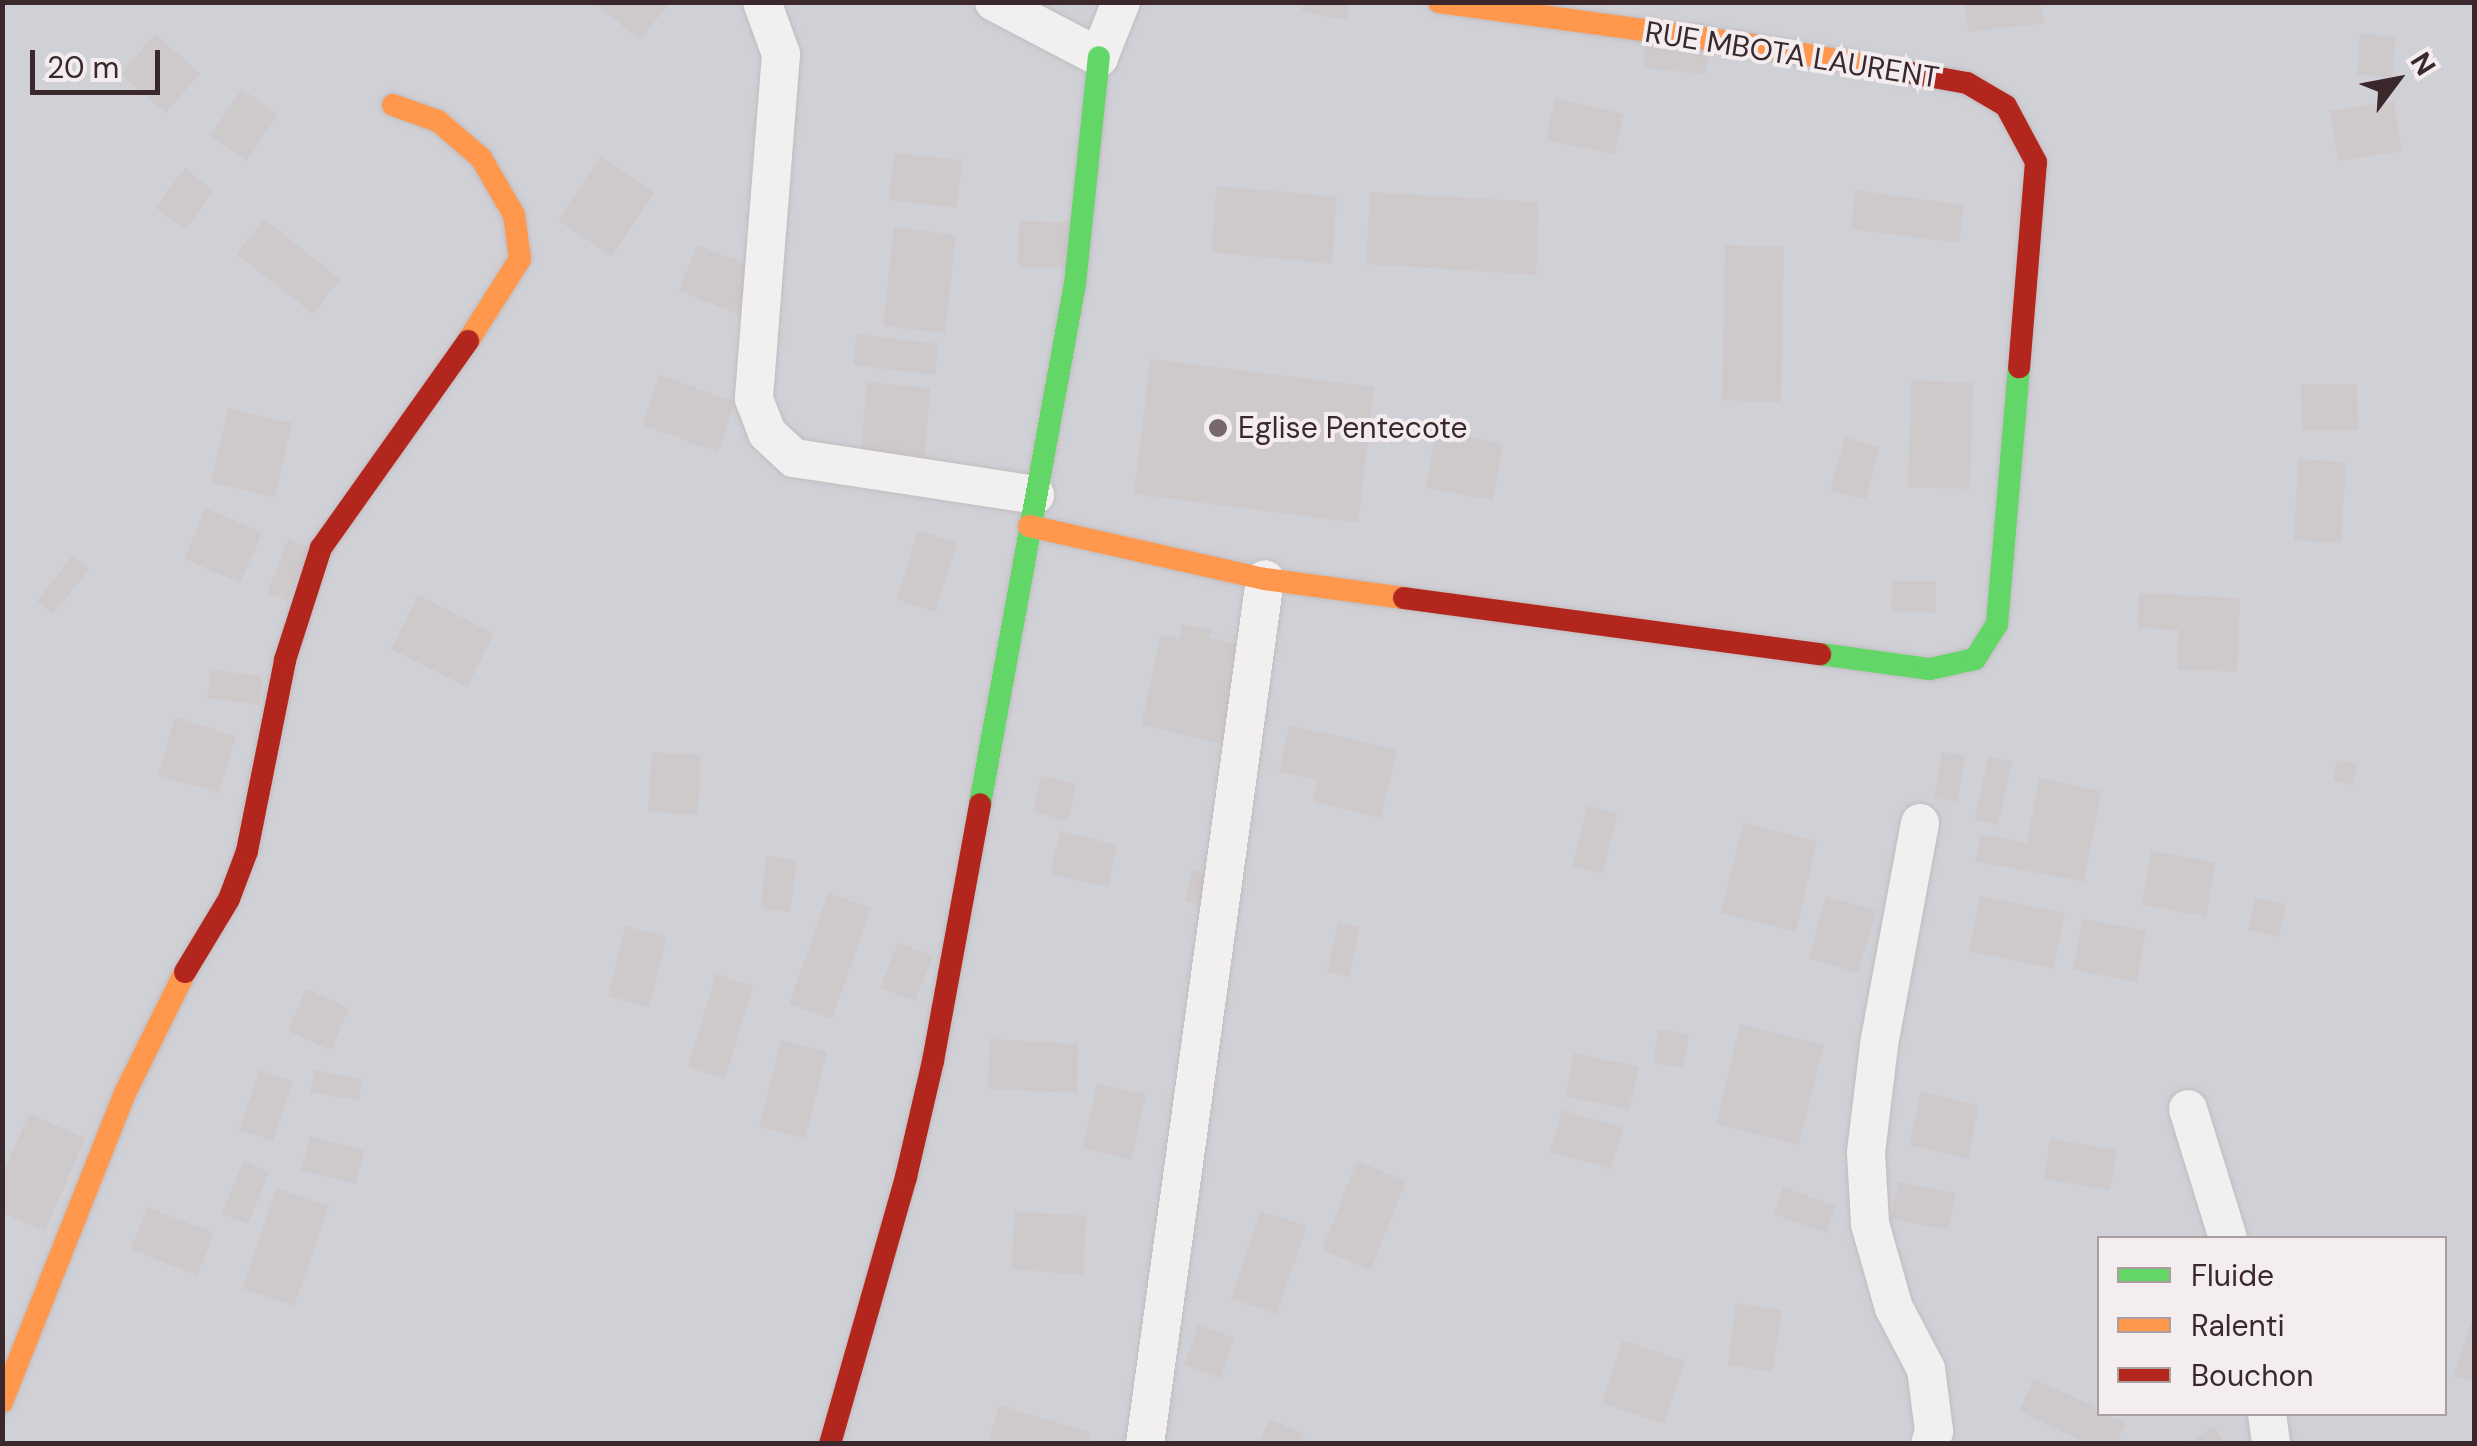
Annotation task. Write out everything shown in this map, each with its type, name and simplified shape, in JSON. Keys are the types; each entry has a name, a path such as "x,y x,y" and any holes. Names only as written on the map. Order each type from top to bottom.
{"street":[{"path":"762,2 780,54 754,398 767,434 794,458 1032,511 1265,579 1144,1444"},
{"path":"994,2 1099,57"},
{"path":"830,1444 906,1177 933,1061 1075,284 1099,57 1121,2"},
{"name":"RUE MBOTA LAURENT","path":"1265,579 1930,669 1975,658 1997,624 2036,162 2006,106 1967,83 1751,45 1439,2"},
{"path":"2,1402 125,1093 173,992 229,899 241,867 285,660 321,548 419,404 496,302 520,259 514,214 481,158 438,121 393,105"},
{"path":"1920,823 1879,1045 1866,1152 1870,1224 1894,1308 1926,1369 1934,1431 1930,1444"},
{"path":"2188,1109 2227,1236"},
{"path":"2267,1416 2271,1444"}],"shaded area":[{"path":"3,3 2474,3 2474,1443 3,1444"}],"building":[{"path":"593,2 670,2 640,40"},
{"path":"1303,2 1350,2 1347,20 1302,11"},
{"path":"1964,2 2041,2 2044,23 1968,32"},
{"path":"1648,18 1710,24 1706,74 1643,68"},
{"path":"2360,33 2396,37 2392,78 2357,74"},
{"path":"155,34 200,73 166,113 121,74"},
{"path":"242,89 278,114 247,161 210,137"},
{"path":"1555,98 1624,114 1614,155 1546,139"},
{"path":"2394,101 2402,151 2338,161 2330,111"},
{"path":"894,153 962,160 957,208 889,200"},
{"path":"600,156 654,192 612,256 558,220"},
{"path":"185,168 214,191 185,230 155,207"},
{"path":"1217,186 1337,197 1332,264 1211,252"},
{"path":"1855,190 1964,205 1959,243 1851,229"},
{"path":"1370,192 1539,202 1536,275 1366,264"},
{"path":"264,219 340,279 313,314 237,254"},
{"path":"1019,221 1076,222 1075,268 1018,267"},
{"path":"894,227 956,235 945,333 883,326"},
{"path":"697,245 769,273 751,319 679,291"},
{"path":"1725,245 1784,247 1781,402 1722,400"},
{"path":"857,334 938,344 935,375 853,365"},
{"path":"1150,359 1374,387 1358,523 1134,494"},
{"path":"660,375 735,402 718,452 642,425"},
{"path":"1911,380 1973,383 1970,489 1908,487"},
{"path":"867,382 930,388 924,466 860,460"},
{"path":"2301,384 2357,384 2358,430 2302,430"},
{"path":"228,408 292,423 275,497 211,483"},
{"path":"1436,430 1503,444 1493,500 1426,488"},
{"path":"1845,437 1880,447 1865,500 1830,490"},
{"path":"2298,459 2346,462 2341,543 2294,540"},
{"path":"205,508 262,533 240,583 185,559"},
{"path":"918,530 957,543 935,612 897,599"},
{"path":"288,539 309,548 288,601 267,594"},
{"path":"72,556 89,569 53,614 37,601"},
{"path":"1892,581 1936,581 1936,613 1891,612"},
{"path":"2139,593 2240,598 2237,672 2177,669 2179,630 2138,628"},
{"path":"418,595 494,634 467,687 391,649"},
{"path":"1182,624 1211,630 1209,638 1245,647 1223,744 1141,725 1161,634 1179,639"},
{"path":"211,670 262,676 259,705 207,698"},
{"path":"175,717 236,736 219,793 158,775"},
{"path":"1289,725 1397,750 1381,818 1313,802 1318,780 1279,772"},
{"path":"652,752 701,755 698,815 648,812"},
{"path":"1942,752 1965,756 1957,802 1934,798"},
{"path":"1988,757 2012,762 1998,825 1975,820"},
{"path":"2337,760 2358,764 2353,785 2333,781"},
{"path":"1041,776 1076,784 1068,821 1033,812"},
{"path":"2039,778 2101,791 2084,882 1975,861 1981,834 2027,843"},
{"path":"1587,806 1617,814 1603,874 1572,866"},
{"path":"1743,823 1817,841 1796,931 1721,913"},
{"path":"1060,831 1117,845 1108,887 1050,874"},
{"path":"2151,851 2215,862 2206,916 2142,905"},
{"path":"766,856 797,860 790,912 761,908"},
{"path":"1192,870 1233,879 1226,911 1185,901"},
{"path":"828,893 871,908 832,1019 789,1004"},
{"path":"1826,896 1876,911 1858,973 1809,958"},
{"path":"1980,896 2065,913 2054,969 1969,951"},
{"path":"2255,898 2286,904 2279,937 2248,930"},
{"path":"2083,919 2146,931 2137,982 2073,970"},
{"path":"1338,922 1360,927 1349,977 1327,972"},
{"path":"625,926 667,937 649,1007 608,996"},
{"path":"898,943 933,956 915,1001 880,988"},
{"path":"716,974 753,986 725,1079 688,1067"},
{"path":"306,989 349,1008 331,1050 288,1031"},
{"path":"1740,1024 1824,1045 1799,1145 1716,1124"},
{"path":"1658,1029 1689,1035 1683,1068 1653,1062"},
{"path":"990,1039 1078,1044 1077,1093 988,1089"},
{"path":"781,1040 827,1052 805,1139 759,1127"},
{"path":"1574,1053 1639,1067 1629,1110 1565,1096"},
{"path":"260,1070 293,1082 273,1141 239,1129"},
{"path":"314,1070 362,1079 359,1100 310,1092"},
{"path":"1097,1084 1146,1094 1131,1160 1083,1148"},
{"path":"1921,1092 1979,1105 1968,1159 1909,1145"},
{"path":"1562,1110 1623,1128 1611,1169 1550,1152"},
{"path":"29,1114 85,1138 45,1231 2,1213 2,1176"},
{"path":"310,1136 364,1151 356,1184 301,1170"},
{"path":"2050,1139 2117,1150 2110,1190 2044,1179"},
{"path":"243,1161 269,1172 248,1224 222,1214"},
{"path":"1357,1161 1406,1181 1371,1270 1322,1250"},
{"path":"1898,1182 1956,1193 1948,1230 1891,1218"},
{"path":"1783,1187 1836,1206 1827,1233 1774,1214"},
{"path":"277,1188 329,1207 294,1306 242,1288"},
{"path":"147,1207 214,1233 197,1276 131,1249"},
{"path":"1015,1211 1086,1216 1083,1275 1011,1269"},
{"path":"1260,1211 1307,1226 1277,1314 1231,1299"},
{"path":"1736,1303 1782,1310 1773,1372 1728,1365"},
{"path":"2471,1323 2474,1324 2474,1382 2454,1376"},
{"path":"1198,1325 1234,1338 1221,1378 1184,1365"},
{"path":"1623,1340 1685,1361 1664,1424 1602,1403"},
{"path":"2034,1379 2097,1408 2097,1416 2126,1422 2116,1444 2089,1444 2019,1411"},
{"path":"999,1405 1091,1433 1088,1444 988,1444"},
{"path":"1270,1419 1305,1435 1301,1444 1258,1444"},
{"path":"2214,1426 2225,1444 2186,1444"}],"traffic: fast":[{"path":"980,804 1075,284 1099,57"},
{"path":"1820,654 1930,669 1975,659 1997,624 2019,367"}],"traffic: slow":[{"path":"1439,2 1751,45 1900,71"},
{"path":"393,105 438,121 481,158 514,215 520,259 468,341"},
{"path":"1029,526 1265,579 1404,598"},
{"path":"2,1402 125,1093 185,972"}],"traffic: jam":[{"path":"1900,71 1967,83 2006,106 2036,162 2019,367"},
{"path":"185,972 229,899 247,851 285,660 321,548 468,341"},
{"path":"1404,598 1820,654"},
{"path":"830,1444 906,1177 933,1061 980,804"}],"place":[{"name":"Eglise Pentecote","path":"1218,428"}]}
